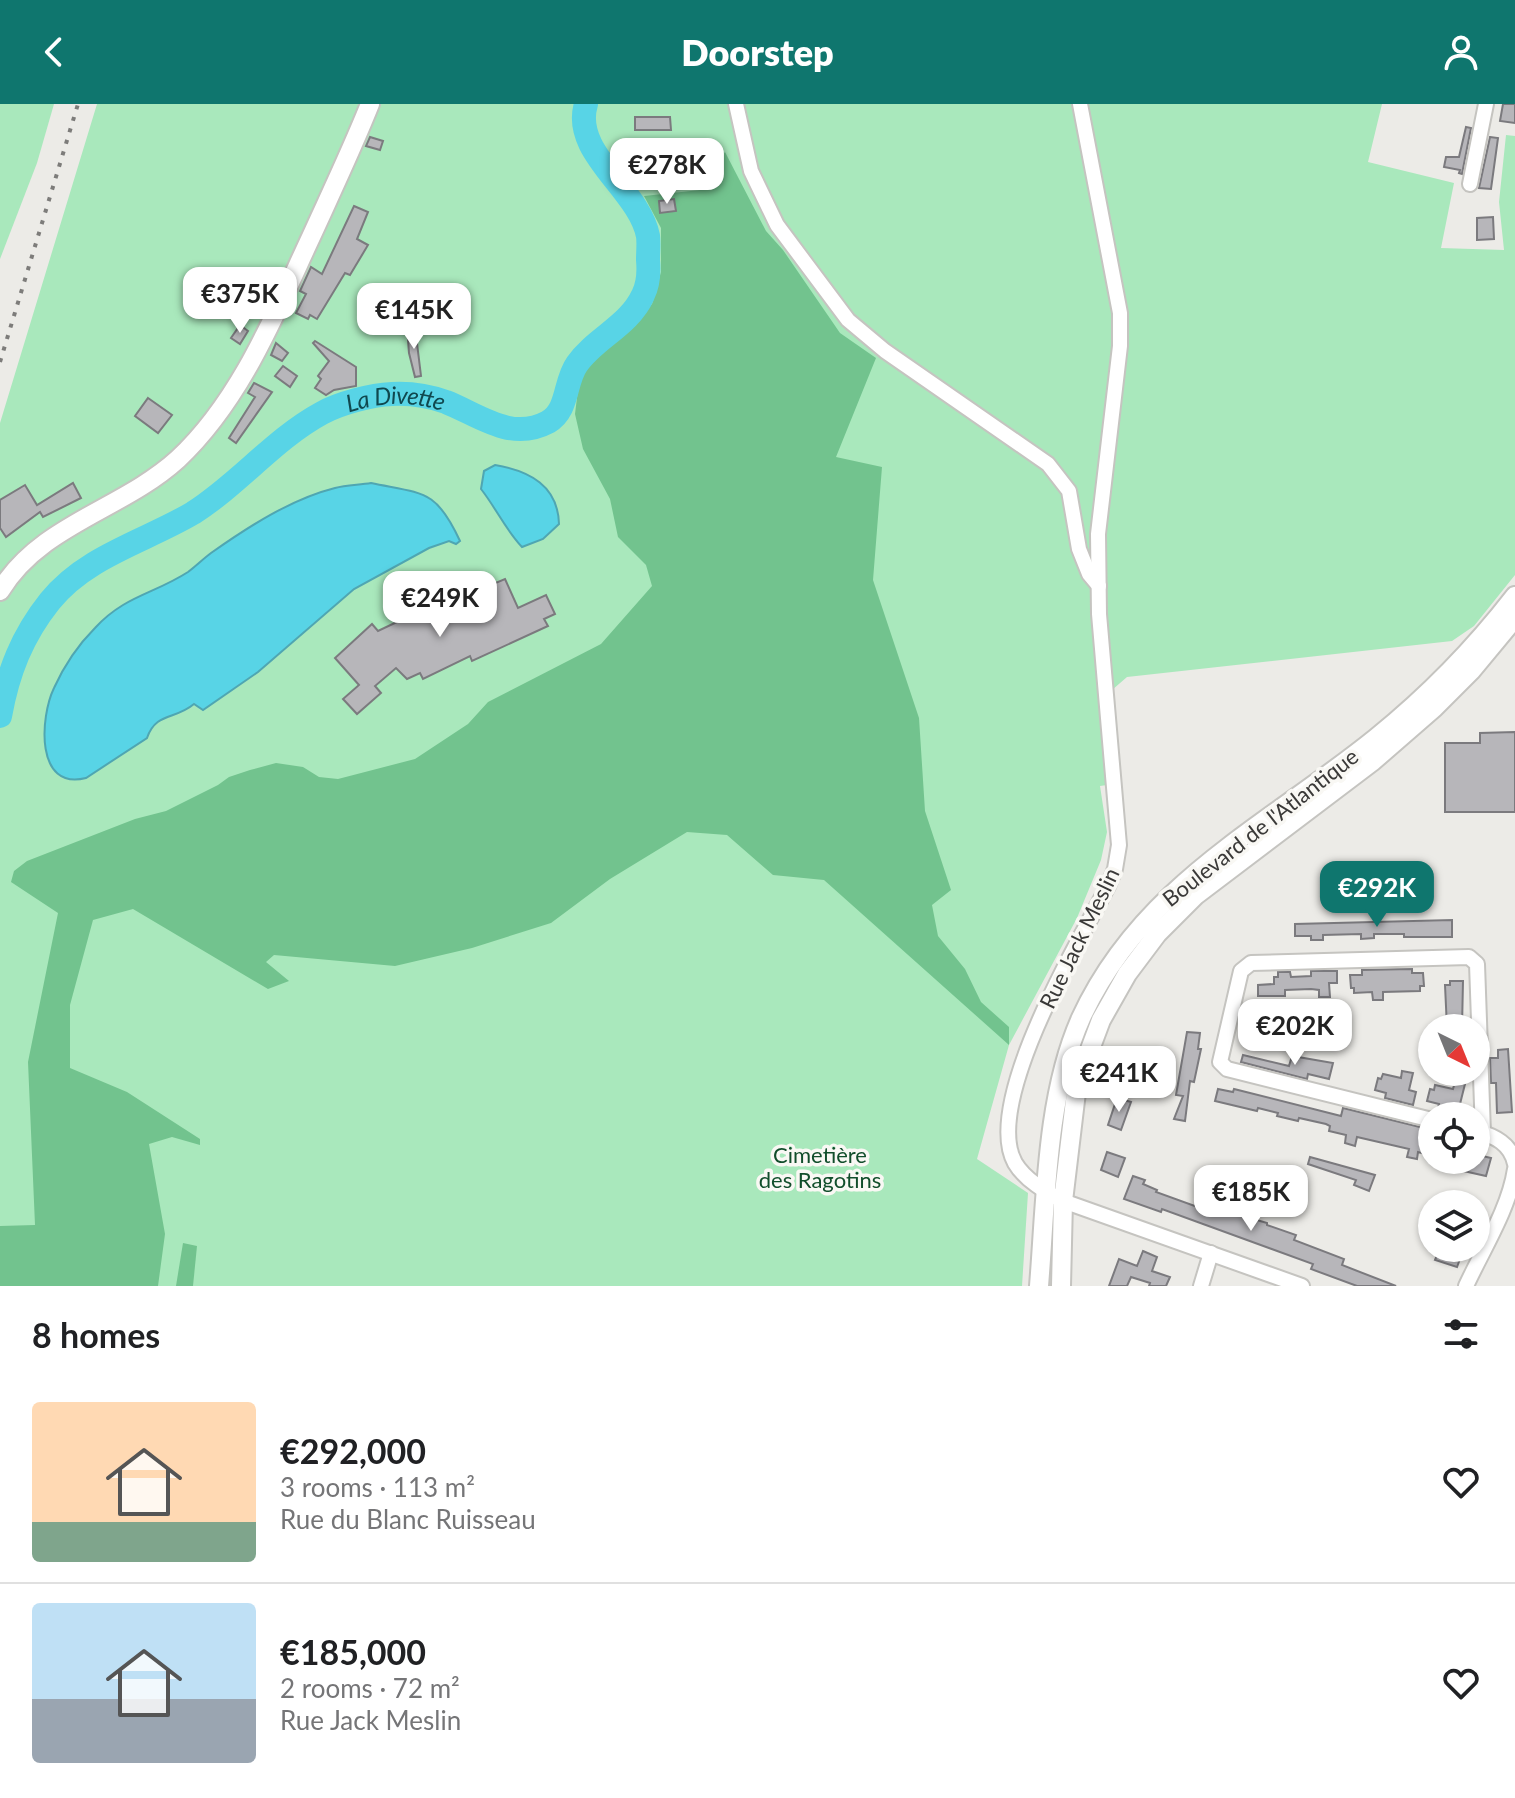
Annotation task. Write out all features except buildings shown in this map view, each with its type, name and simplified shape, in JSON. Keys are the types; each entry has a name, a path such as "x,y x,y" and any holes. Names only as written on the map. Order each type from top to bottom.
{"main road":[{"path":"0,591 35,548 154,478 209,425 234,389 266,331 370,104"},
{"name":"Boulevard de l'Atlantique","path":"1061,1286 1054,1196 1060,1083 1081,1020 1106,971 1158,905 1193,875 1420,702 1462,660 1515,596"},
{"name":"Boulevard de l'Atlantique","path":"1039,1286 1077,1084 1101,1020 1127,974 1157,934 1196,895 1373,761 1425,716 1471,671 1515,618"}],"street":[{"path":"736,104 751,171 777,225 848,320 885,351 1048,464 1069,491 1083,561 1099,586"},
{"name":"Rue Jack Meslin","path":"1080,104 1120,313 1120,346 1099,512 1099,586 1118,853 1108,886 1037,1027 1015,1089 1008,1131 1015,1162 1054,1196 1302,1286"},
{"path":"1470,184 1486,104"},
{"path":"1418,1117 1227,1069 1220,1062 1241,971 1251,963 1469,957 1477,964 1479,1102"},
{"path":"1466,1286 1513,1181 1515,1166 1512,1151 1500,1140 1490,1136"},
{"path":"1201,1286 1211,1253"}],"green space":[{"path":"0,104 54,104 37,163 0,259"},
{"name":"Cimetière des Ragotins","path":"97,104 1382,104 1368,162 1454,183 1441,248 1504,250 1499,202 1506,135 1515,136 1515,575 1474,626 1452,641 1127,677 1112,690 1121,783 1100,786 1107,832 1101,860 1077,918 1009,1045 977,1159 1028,1193 1022,1286 0,1286 0,423"},
{"path":"725,152 766,231 783,250 840,333 876,358 836,457 882,467 873,580 919,718 925,811 951,890 932,905 938,936 965,969 981,1002 1009,1027 1009,1045 824,880 773,875 727,835 687,832 610,879 551,923 472,948 395,966 274,955 266,962 289,981 268,989 133,909 93,920 70,1005 70,1068 127,1092 200,1139 200,1145 172,1137 149,1144 165,1234 158,1286 0,1286 0,1226 35,1225 28,1062 58,913 11,882 14,871 27,861 135,819 166,811 229,777 250,770 276,763 303,767 319,777 338,779 415,759 468,724 488,702 601,644 652,586 646,565 618,537 610,499 583,449 575,414 580,373 652,304 661,272 661,228 644,196 700,190"},
{"path":"183,1243 197,1246 193,1286 176,1286"}],"water":[{"path":"495,465 520,471 548,490 554,500 559,524 543,539 522,547 481,489 484,471"},
{"path":"371,483 426,497 443,512 460,541 456,544 449,541 429,548 354,589 258,672 203,710 194,704 161,720 147,738 86,778 69,779 58,774 50,763 46,749 49,701 72,656 106,617 128,602 188,572 211,553 270,515 319,493"}],"waterway":[{"name":"La Divette","path":"0,716 7,684 24,641 40,614 65,585 99,561 193,513 288,436 322,413 356,400 399,394 439,400 508,428 534,427 555,417 577,364 637,306 648,278 648,239 642,219 588,139 584,122 586,104"}],"railway":[{"path":"0,362 78,104"}]}
